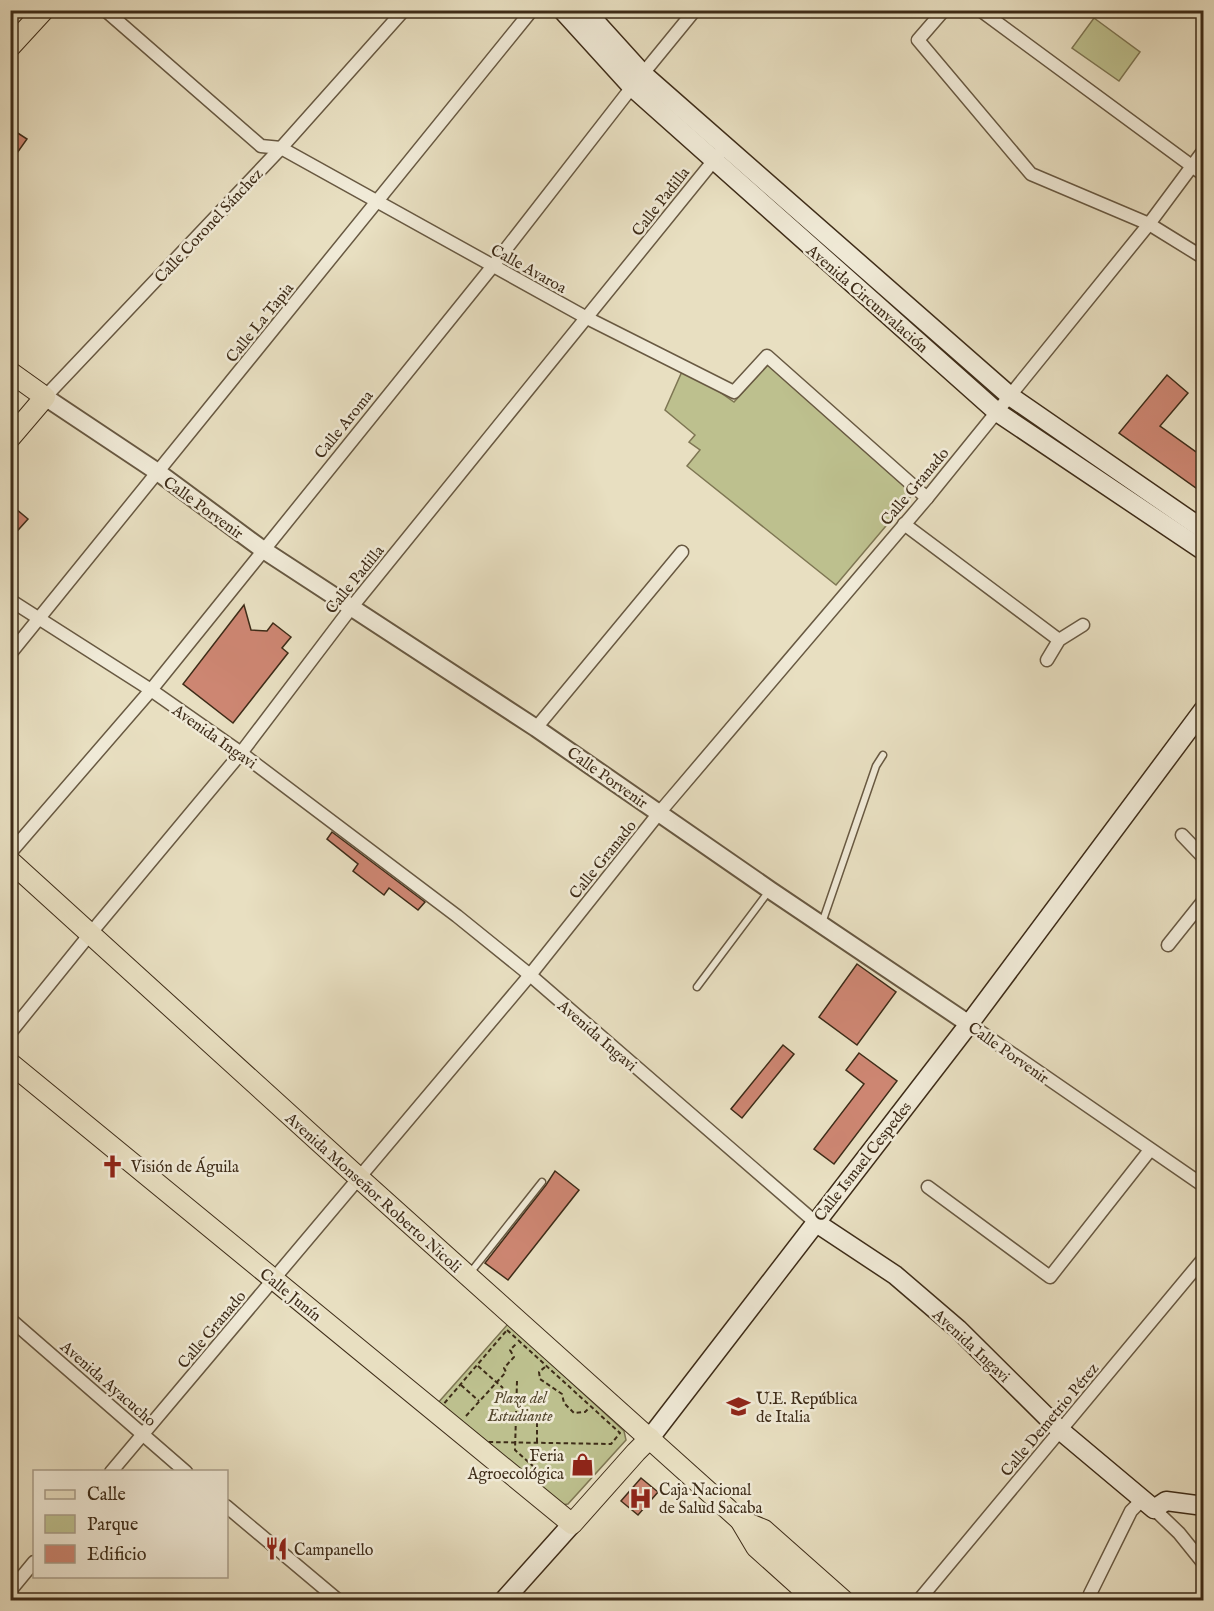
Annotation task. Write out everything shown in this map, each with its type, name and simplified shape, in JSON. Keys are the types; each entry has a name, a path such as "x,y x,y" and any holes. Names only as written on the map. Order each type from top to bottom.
{"main road":[{"path":"10,47 44,10"},
{"name":"Avenida Circunvalación","path":"562,10 637,81 712,161 997,412 1203,551"},
{"name":"Avenida Circunvalación","path":"585,10 637,81 726,147 1010,396 1203,530"},
{"name":"Calle Porvenir","path":"10,372 45,397"},
{"name":"Calle Coronel Sánchez","path":"10,438 45,397"},
{"name":"Calle Ismael Cespedes","path":"504,1600 650,1438 969,1024 1203,709"},
{"name":"Avenida Monseñor Roberto Nicoli","path":"10,861 740,1520 756,1546 815,1600"},
{"name":"Calle Junín","path":"10,1063 572,1524"},
{"name":"Avenida Ingavi","path":"815,1222 895,1275 949,1321 1061,1431 1148,1504"},
{"path":"1148,1504 1166,1501 1203,1506"},
{"name":"Avenida Monseñor Roberto Nicoli","path":"740,1520 764,1530 843,1600"}],"street":[{"name":"Calle Avaroa","path":"105,10 261,146 281,148 587,318 734,392 766,356 927,498"},
{"name":"Calle Coronel Sánchez","path":"45,397 281,148 404,10"},
{"name":"Calle La Tapia","path":"10,654 532,10"},
{"name":"Calle Aroma","path":"10,853 151,690 262,549 492,267 695,10"},
{"path":"944,10 918,39 1031,174 1149,224 1203,258"},
{"path":"980,10 1203,175"},
{"name":"Calle Padilla","path":"10,1033 241,753 351,608 712,161 726,147"},
{"name":"Calle Granado","path":"113,1470 530,975 659,813 927,498 1149,224 1203,150"},
{"name":"Calle Porvenir","path":"45,397 159,473 262,549 536,728 1203,1186"},
{"path":"904,524 1059,640"},
{"path":"536,728 682,552"},
{"name":"Avenida Ingavi","path":"10,600 151,690 241,753 457,916 530,975 815,1222"},
{"path":"1047,660 1059,640 1083,625"},
{"path":"1182,835 1203,858"},
{"path":"1168,945 1203,900"},
{"path":"928,1187 1050,1276 1150,1150"},
{"name":"Calle Demetrio Pérez","path":"919,1600 1203,1258"},
{"name":"Avenida Ayacucho","path":"10,1319 184,1470"},
{"path":"1089,1597 1131,1511 1148,1504 1179,1533 1203,1564"},
{"path":"228,1508 338,1600"},
{"path":"10,1591 33,1563"}],"lane":[{"path":"822,925 876,766 883,755"},
{"path":"697,987 770,890"},
{"path":"468,1276 542,1182"}],"path":[{"path":"442,1406 507,1330 519,1341 510,1350 514,1357 504,1368 506,1372 460,1422"},
{"path":"547,1365 539,1372 540,1379 562,1394 564,1403 574,1413 585,1412 591,1406"},
{"path":"478,1366 503,1388"},
{"path":"517,1382 515,1450 542,1474"},
{"path":"460,1385 479,1401"},
{"path":"516,1420 537,1421 537,1443"},
{"path":"487,1442 611,1444"}],"green space":[{"path":"1094,18 1140,52 1119,81 1072,48"},
{"path":"768,365 913,494 836,585 687,466 700,450 689,442 695,435 665,410 684,367 734,402"},
{"name":"Plaza del Estudiante","path":"508,1324 624,1431 626,1440 568,1504 561,1505 437,1404"}],"building":[{"path":"10,128 27,139 10,163"},
{"path":"1167,375 1188,393 1160,426 1203,457 1203,493 1119,433"},
{"path":"10,504 28,519 10,539"},
{"path":"244,605 251,630 267,631 273,623 291,637 282,648 288,653 233,723 183,684"},
{"path":"332,832 425,902 418,910 389,888 384,895 353,871 358,864 327,839"},
{"path":"857,964 896,992 857,1045 819,1017"},
{"path":"783,1045 794,1054 742,1118 731,1109"},
{"path":"859,1053 897,1081 834,1164 814,1149 864,1084 846,1070"},
{"path":"555,1171 579,1190 508,1280 485,1263"},
{"path":"641,1478 658,1492 638,1515 621,1501"}],"place":[{"name":"Visión de Águila","path":"113,1166"},
{"name":"U.E. República de Italia","path":"738,1407"},
{"name":"Feria Agroecológica","path":"582,1464"},
{"name":"Caja Nacional de Salud Sacaba","path":"641,1498"},
{"name":"Campanello","path":"276,1549"}]}
